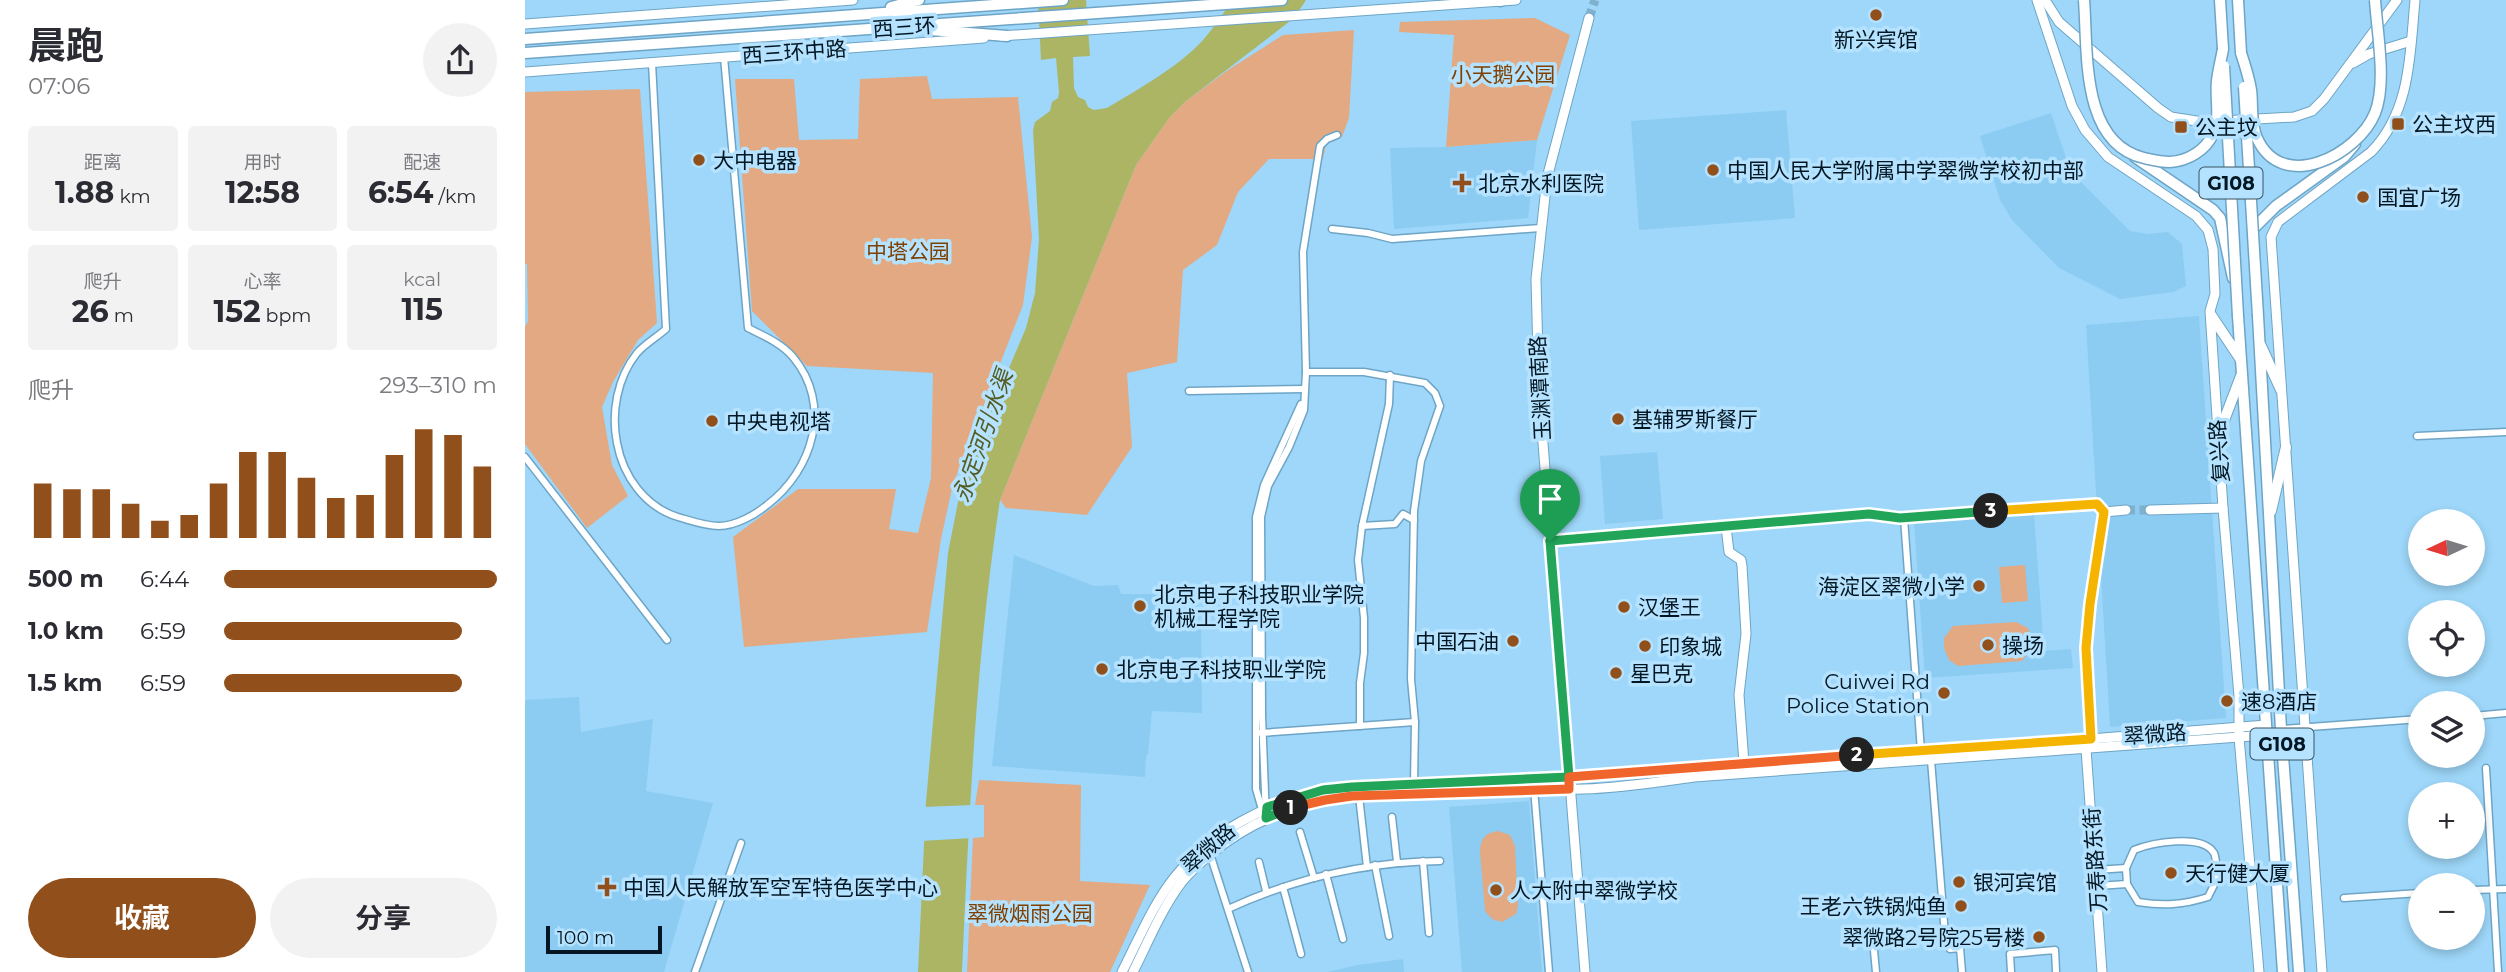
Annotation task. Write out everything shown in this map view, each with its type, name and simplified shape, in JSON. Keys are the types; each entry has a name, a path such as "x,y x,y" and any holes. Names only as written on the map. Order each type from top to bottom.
{"highway":[{"path":"865,14 919,0"},
{"name":"西三环","path":"528,39 1063,0"},
{"name":"西三环","path":"528,53 1282,0"},
{"path":"2084,0 2090,85 2095,110 2113,138 2133,155 2213,210 2220,218 2237,297"},
{"name":"复兴路","path":"2220,0 2238,316 2283,972"},
{"name":"G108","path":"2238,0 2298,972"},
{"path":"2253,229 2276,206 2344,157 2375,114 2379,94 2375,0"},
{"path":"892,27 1007,36"},
{"path":"2133,155 2172,162 2187,158 2204,146 2216,126 2217,83 2223,50"},
{"path":"2241,53 2251,88 2254,130 2261,144 2274,157 2291,164 2312,165 2334,156 2358,140"}],"main road":[{"path":"2211,315 2241,360"},
{"path":"2259,342 2281,390"},
{"path":"2218,436 2242,372"},
{"path":"2270,515 2286,447"}],"street":[{"path":"525,24 853,0"},
{"path":"1502,1 1515,0"},
{"name":"复兴路","path":"2036,0 2068,96 2085,130 2108,157 2196,216 2208,230 2213,249 2215,294 2211,315 2218,436 2259,972"},
{"path":"2045,0 2059,22 2148,100 2171,117 2203,122 2304,115 2318,106 2397,0"},
{"path":"2322,972 2271,246 2278,222 2371,152 2383,139 2398,114 2405,88 2415,0"},
{"name":"西三环中路","path":"525,72 1502,1"},
{"name":"玉渊潭南路","path":"1585,972 1539,393 1536,279 1547,178 1589,18"},
{"path":"2351,64 2369,54 2411,41"},
{"path":"652,63 666,330 638,353 626,374 615,400 613,426 626,474 649,501 669,514 722,526 756,514 784,492 813,444 813,407 807,377 792,355 773,340 748,328 724,57"},
{"path":"1264,811 1259,733 1261,517 1268,486 1289,447 1304,410 1306,372 1303,251 1320,146 1337,135"},
{"path":"1332,229 1392,239 1540,228"},
{"path":"1306,372 1364,372 1425,383 1435,393 1440,406 1421,461 1414,520 1411,679 1415,722 1413,784"},
{"path":"1360,726 1364,618 1358,560 1362,526 1389,404 1390,375"},
{"path":"1189,391 1304,389"},
{"path":"2417,436 2506,432"},
{"path":"525,457 667,640"},
{"path":"1550,541 1869,514 1904,518 2097,504 2104,512 2086,648 2091,739"},
{"path":"2150,510 2223,508"},
{"path":"2104,512 2126,510"},
{"path":"1362,526 1395,524 1403,513 1414,520"},
{"path":"1904,518 1921,751"},
{"path":"1727,527 1729,552 1741,560 1742,566 1746,634 1739,695 1744,763"},
{"path":"2485,715 2506,713"},
{"path":"2281,729 2408,720"},
{"path":"1259,733 1415,722"},
{"name":"翠微路","path":"1122,972 1154,908 1173,879 1196,853 1221,833 1264,811 1323,790 1569,777 2091,739 2266,730"},
{"name":"翠微路","path":"1137,969 1163,912 1181,882 1210,854 1264,811 1359,796 1534,788 1569,789 1653,783 1694,777 2086,749 2240,732"},
{"name":"万寿路东街","path":"2086,749 2102,972"},
{"path":"1876,972 1873,940 1945,935 1931,760"},
{"path":"2486,768 2498,972"},
{"path":"1534,788 1549,972"},
{"path":"1359,796 1367,867"},
{"path":"1392,817 1397,862"},
{"path":"1300,832 1314,877"},
{"path":"2173,841 2205,845 2213,853 2217,870 2215,883 2208,897 2189,903 2163,906 2138,902 2127,884 2126,868 2134,850 2151,843 2173,841"},
{"path":"695,972 741,843"},
{"path":"1210,854 1248,972"},
{"path":"1423,861 1429,933"},
{"path":"1228,909 1266,891 1326,874 1397,862 1440,861"},
{"path":"1259,862 1266,891"},
{"path":"1375,865 1389,936"},
{"path":"2096,870 2126,868"},
{"path":"2217,870 2251,868"},
{"path":"1326,874 1343,939"},
{"path":"2097,886 2127,884"},
{"path":"1283,887 1301,954"},
{"path":"2485,889 2506,889"},
{"path":"2344,898 2408,894"},
{"path":"1949,939 1949,949 1960,948 1962,972"},
{"path":"2011,972 2010,954 2055,950 2056,972"}],"shaded area":[{"name":"中国人民大学附属中学翠微学校初中部","path":"1786,110 1795,218 1639,230 1631,121"},
{"path":"2051,113 2069,167 2130,231 2148,234 2168,232 2182,244 2186,286 2173,292 2120,299 2059,268 2012,220 2000,200 1980,136"},
{"name":"北京水利医院","path":"1537,140 1528,218 1394,229 1390,148"},
{"path":"2199,316 2226,718 2110,727 2086,325"},
{"path":"1657,452 1663,519 1605,524 1600,456"},
{"name":"海淀区翠微小学","path":"2034,514 2044,651 2071,649 2073,668 1925,678 1914,523"},
{"name":"北京电子科技职业学院","path":"1014,555 1094,586 1118,585 1121,594 1171,594 1173,618 1183,626 1201,626 1202,713 1152,711 1145,777 992,766"},
{"name":"中国人民解放军空军特色医学中心","path":"579,697 581,732 653,719 646,791 713,803 664,972 525,972 525,700"},
{"name":"人大附中翠微学校","path":"1529,801 1542,972 1462,972 1449,807"},
{"path":"1403,959 1404,972 1327,972 1358,965"}],"green space":[{"name":"小天鹅公园","path":"1535,18 1570,35 1537,140 1446,147 1454,35 1399,32 1400,22"},
{"path":"1354,30 1349,118 1342,137 1326,144 1323,159 1269,159 1238,192 1217,245 1183,270 1177,362 1127,373 1132,447 1087,515 1006,508 1000,500 1136,165 1169,118 1186,101 1228,70 1283,35"},
{"name":"中塔公园","path":"927,76 932,99 1018,97 1032,237 1023,305 953,484 941,539 927,632 744,647 733,537 798,489 896,489 889,529 918,533 931,478 933,373 807,366 752,311 735,79 794,79 799,140 858,139 860,79"},
{"path":"640,89 657,323 638,340 613,382 602,407 612,465 628,496 587,528 525,444 525,327 528,321 525,264 525,92"},
{"path":"2025,565 2028,601 2002,603 1999,567"},
{"name":"操场","path":"2016,622 2028,628 2031,638 2030,649 2022,661 1958,666 1949,660 1944,648 1944,638 1953,626"},
{"name":"翠微烟雨公园","path":"979,780 1081,785 1080,881 1150,885 1110,972 967,972 973,838 984,837 984,805 975,805"},
{"path":"1498,831 1510,835 1515,846 1518,906 1516,914 1502,922 1492,919 1485,911 1480,852 1484,837"}],"water":[{"name":"永定河引水渠","path":"1038,0 1086,0 1090,56 1073,57 1074,88 1078,97 1094,110 1107,108 1182,60 1207,35 1233,0 1306,0 1294,18 1186,101 1169,118 1136,165 1000,500 979,677 962,972 918,972 926,802 948,553 960,492 1026,328 1035,293 1039,239 1033,130 1035,122 1050,111 1059,92 1056,58 1041,60"}],"pier":[{"path":"973,805 972,838 921,841 922,807"}],"tunnel":[{"path":"1589,18 1595,0"},
{"path":"2126,510 2150,510"}],"place":[{"name":"新兴宾馆","path":"1876,15"},
{"name":"公主坟西","path":"2398,124"},
{"name":"公主坟","path":"2181,127"},
{"name":"大中电器","path":"699,160"},
{"name":"中国人民大学附属中学翠微学校初中部","path":"1713,170"},
{"name":"北京水利医院","path":"1462,183"},
{"name":"国宜广场","path":"2363,197"},
{"name":"基辅罗斯餐厅","path":"1618,419"},
{"name":"中央电视塔","path":"712,421"},
{"name":"海淀区翠微小学","path":"1979,586"},
{"name":"北京电子科技职业学院 机械工程学院","path":"1140,606"},
{"name":"汉堡王","path":"1624,607"},
{"name":"中国石油","path":"1513,641"},
{"name":"操场","path":"1988,645"},
{"name":"印象城","path":"1645,646"},
{"name":"北京电子科技职业学院","path":"1102,669"},
{"name":"星巴克","path":"1616,673"},
{"name":"Cuiwei Rd Police Station","path":"1944,693"},
{"name":"速8酒店","path":"2227,701"},
{"name":"天行健大厦","path":"2171,873"},
{"name":"银河宾馆","path":"1959,882"},
{"name":"中国人民解放军空军特色医学中心","path":"607,887"},
{"name":"人大附中翠微学校","path":"1496,890"},
{"name":"王老六铁锅炖鱼","path":"1961,906"},
{"name":"翠微路2号院25号楼","path":"2039,937"}],"route":[{"path":"1550,541 1569,777 1323,790 1267,807 1266,818 1296,806 1352,796 1534,788 1569,789 1569,777 1686,766 2091,739 2086,648 2104,512 2097,504 1904,518 1869,514 1550,541"}]}
